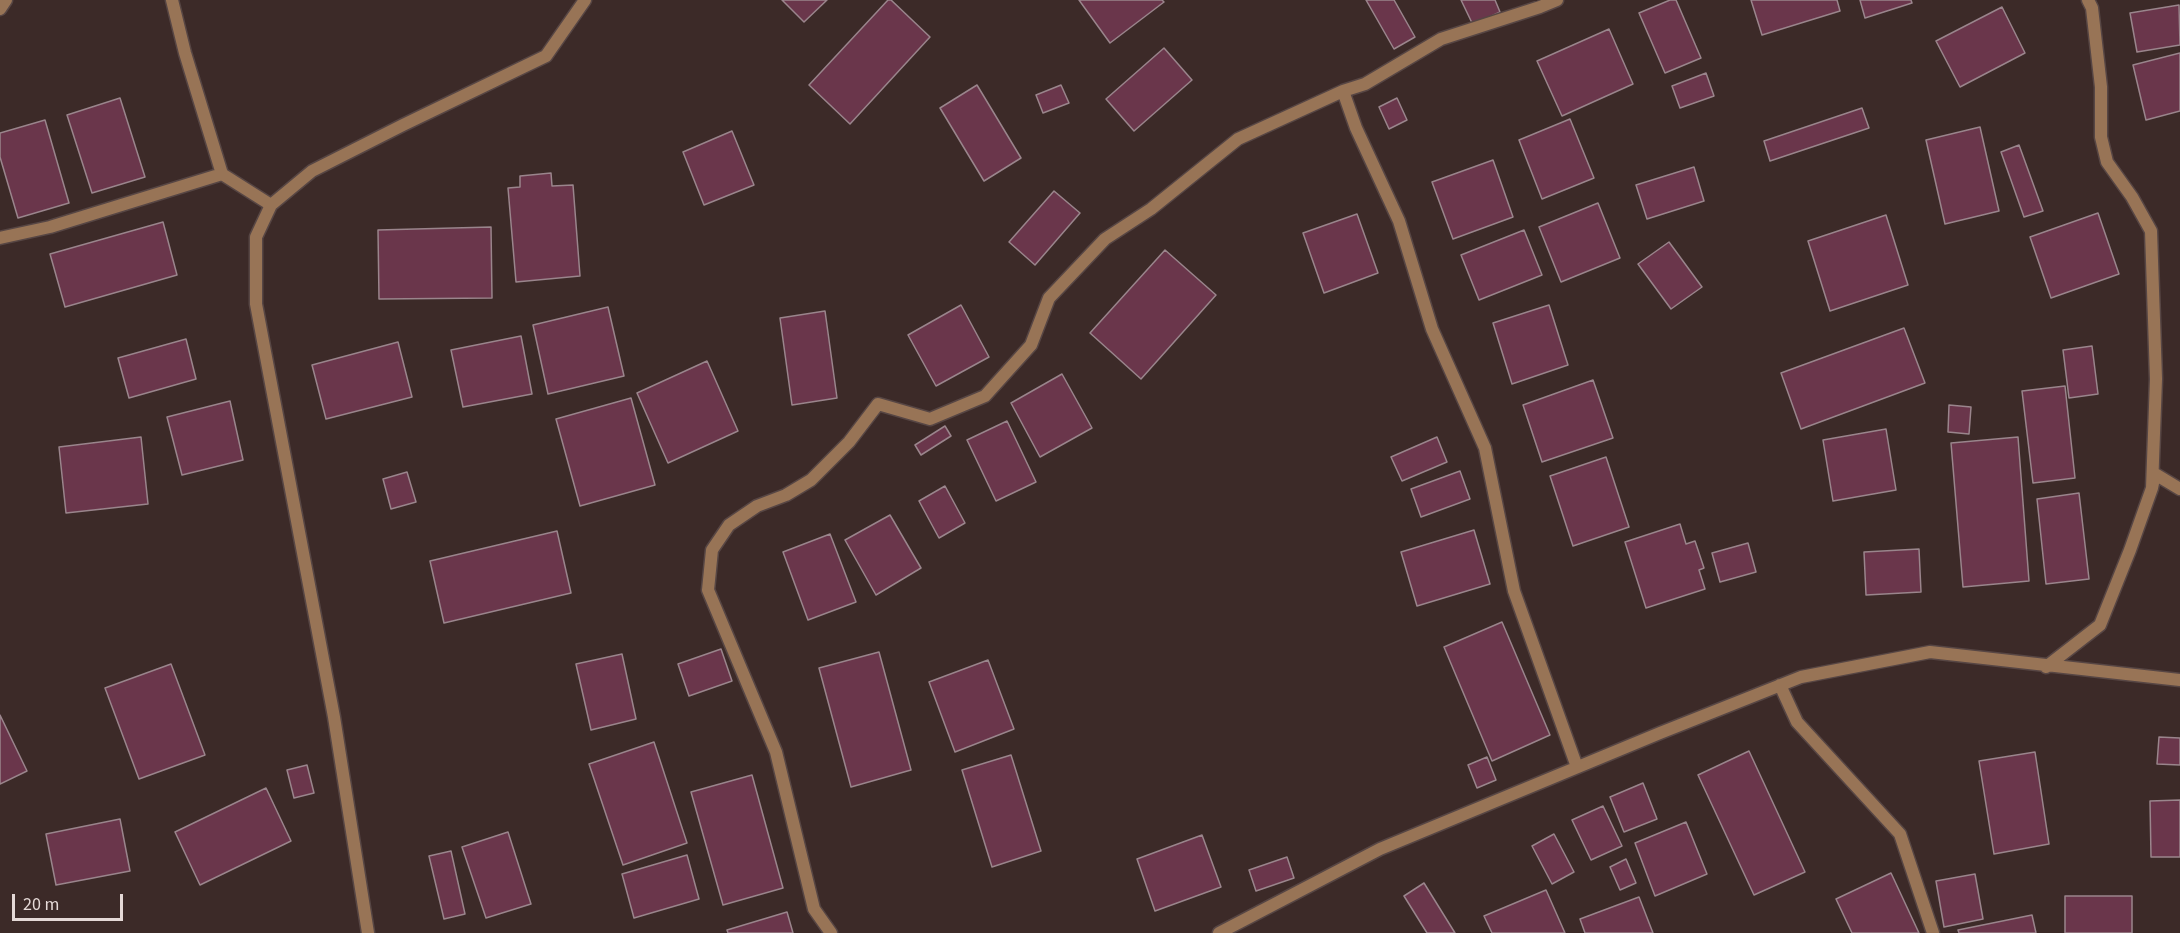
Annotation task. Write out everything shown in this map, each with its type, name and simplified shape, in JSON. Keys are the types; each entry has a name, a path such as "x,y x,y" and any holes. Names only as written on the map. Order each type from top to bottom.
{"street":[{"path":"0,9 6,0"},
{"path":"172,0 185,53 222,174 271,205"},
{"path":"368,933 334,717 256,304 256,237 271,205 312,171 546,56 585,0"},
{"path":"831,933 814,909 776,752 708,590 712,550 729,525 758,506 786,495 811,480 849,442 878,404 930,419 985,396 1031,345 1049,298 1106,239 1151,209 1238,139 1375,78 1441,39 1557,0"},
{"path":"2088,0 2092,8 2101,87 2101,137 2107,162 2132,197 2151,231 2156,380 2152,488"},
{"path":"1343,92 1356,128 1399,220 1432,329 1485,448 1514,591 1577,767"},
{"path":"0,238 50,227 222,174"},
{"path":"2046,667 2100,625 2152,488 2155,474 2180,489"},
{"path":"1219,933 1380,849 1801,677 1930,652 2046,667 2180,680"},
{"path":"1780,685 1797,722 1900,834 1933,933"}],"building":[{"path":"782,0 827,0 804,22"},
{"path":"888,0 891,0 930,37 850,124 809,85"},
{"path":"1079,0 1162,0 1164,2 1110,43"},
{"path":"1366,0 1394,0 1415,37 1394,49"},
{"path":"1461,0 1495,0 1500,12 1473,25"},
{"path":"1670,0 1676,0 1701,58 1665,73 1639,13"},
{"path":"1751,0 1837,0 1840,11 1762,35"},
{"path":"1860,0 1911,0 1912,3 1865,18"},
{"path":"2179,5 2180,45 2137,52 2130,13"},
{"path":"2002,7 2025,53 1960,87 1936,41"},
{"path":"1609,29 1633,84 1562,116 1537,61"},
{"path":"1164,48 1192,80 1134,131 1106,99"},
{"path":"2180,53 2180,111 2146,120 2133,65"},
{"path":"1706,73 1714,96 1680,108 1672,86"},
{"path":"977,85 1021,158 984,181 940,108"},
{"path":"1061,85 1069,103 1043,113 1036,95"},
{"path":"120,98 145,177 92,193 67,115"},
{"path":"1397,98 1407,120 1389,129 1379,107"},
{"path":"1862,108 1869,128 1770,161 1764,141"},
{"path":"1570,119 1594,178 1542,199 1519,140"},
{"path":"45,120 69,203 18,218 0,157 0,133"},
{"path":"1980,127 1999,211 1945,224 1926,140"},
{"path":"732,131 754,185 704,205 683,152"},
{"path":"2019,145 2043,211 2024,217 2001,152"},
{"path":"1493,160 1513,217 1453,239 1432,182"},
{"path":"1694,167 1704,201 1647,219 1636,185"},
{"path":"551,173 552,186 573,185 580,276 516,282 508,188 520,187 520,176"},
{"path":"1054,191 1080,213 1035,265 1009,242"},
{"path":"1598,203 1620,258 1561,282 1539,227"},
{"path":"2098,213 2119,274 2051,298 2030,237"},
{"path":"1357,214 1378,273 1324,293 1303,233"},
{"path":"1886,215 1908,285 1830,311 1808,241"},
{"path":"163,222 177,275 65,307 50,254"},
{"path":"491,227 492,298 379,299 378,230"},
{"path":"1524,230 1542,275 1479,300 1461,255"},
{"path":"1669,242 1702,287 1671,309 1638,264"},
{"path":"1165,250 1216,295 1141,379 1090,333"},
{"path":"961,305 989,357 936,386 908,335"},
{"path":"1549,305 1568,365 1512,384 1493,323"},
{"path":"608,307 624,376 548,394 533,325"},
{"path":"825,311 837,398 792,405 780,318"},
{"path":"1904,328 1925,383 1801,429 1781,373"},
{"path":"521,336 532,394 463,407 451,350"},
{"path":"186,339 196,379 129,398 118,358"},
{"path":"398,342 412,397 326,419 312,365"},
{"path":"2092,346 2098,394 2069,398 2063,350"},
{"path":"707,361 738,431 668,463 637,393"},
{"path":"1062,374 1092,428 1040,457 1011,403"},
{"path":"1593,380 1613,438 1542,462 1523,405"},
{"path":"2065,386 2075,478 2033,483 2022,391"},
{"path":"631,398 655,485 580,506 556,419"},
{"path":"230,401 243,460 182,475 167,417"},
{"path":"1949,405 1971,407 1969,434 1948,432"},
{"path":"1007,421 1036,482 996,501 967,440"},
{"path":"945,426 951,436 921,455 915,445"},
{"path":"1886,429 1896,490 1833,501 1823,440"},
{"path":"141,437 148,504 66,513 59,447"},
{"path":"1437,437 1447,462 1402,481 1391,457"},
{"path":"2018,437 2029,581 1963,587 1951,443"},
{"path":"1606,457 1629,527 1573,546 1550,476"},
{"path":"1460,471 1470,499 1421,517 1411,489"},
{"path":"407,472 416,502 391,509 383,479"},
{"path":"945,486 965,523 939,538 919,501"},
{"path":"2079,493 2089,579 2046,584 2037,499"},
{"path":"890,515 921,568 876,595 845,540"},
{"path":"1680,524 1686,544 1695,541 1704,568 1699,570 1705,589 1646,608 1625,542"},
{"path":"1474,530 1490,584 1417,606 1401,552"},
{"path":"557,531 571,593 444,623 430,561"},
{"path":"830,534 856,602 808,620 783,552"},
{"path":"1748,543 1756,572 1720,582 1712,553"},
{"path":"1919,549 1921,592 1866,595 1864,552"},
{"path":"1502,622 1550,735 1492,761 1444,647"},
{"path":"721,649 732,681 689,696 678,664"},
{"path":"879,652 911,770 851,787 819,668"},
{"path":"622,654 636,719 591,730 576,664"},
{"path":"988,660 1014,729 955,752 929,682"},
{"path":"171,664 205,755 139,779 105,688"},
{"path":"0,715 27,771 0,784"},
{"path":"2159,737 2180,738 2180,765 2157,764"},
{"path":"654,742 687,843 623,865 589,764"},
{"path":"1749,751 1805,872 1754,895 1698,775"},
{"path":"2035,752 2049,844 1994,854 1979,761"},
{"path":"1011,755 1041,851 992,867 962,770"},
{"path":"1487,757 1496,780 1477,788 1468,765"},
{"path":"307,765 314,793 294,798 287,770"},
{"path":"752,775 783,888 723,905 691,792"},
{"path":"1643,783 1657,819 1624,832 1610,797"},
{"path":"266,788 291,841 200,885 175,832"},
{"path":"2180,800 2180,857 2151,857 2150,801"},
{"path":"1603,806 1622,846 1591,860 1572,820"},
{"path":"120,819 130,871 56,885 46,834"},
{"path":"1686,822 1707,874 1655,896 1635,843"},
{"path":"508,832 531,904 486,918 462,847"},
{"path":"1554,834 1574,872 1552,884 1532,846"},
{"path":"1202,835 1221,887 1155,911 1137,859"},
{"path":"451,851 465,914 444,919 429,856"},
{"path":"687,855 699,899 634,918 622,874"},
{"path":"1287,857 1294,878 1256,891 1249,870"},
{"path":"1626,859 1636,883 1620,890 1610,867"},
{"path":"1891,873 1919,933 1852,933 1836,899"},
{"path":"1975,874 1983,919 1944,927 1936,881"},
{"path":"1424,883 1455,933 1427,933 1404,896"},
{"path":"1546,890 1565,933 1492,933 1484,916"},
{"path":"2065,896 2132,896 2132,933 2065,933"},
{"path":"1639,897 1653,933 1585,933 1580,919"},
{"path":"787,912 793,933 728,933 727,930"},
{"path":"2032,915 2036,933 1959,933 1958,930"}]}
